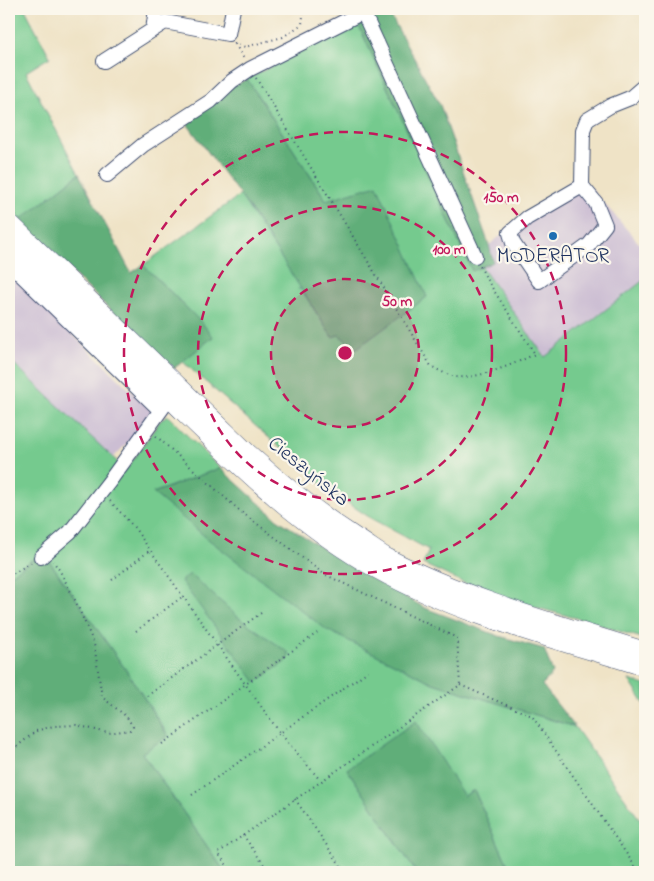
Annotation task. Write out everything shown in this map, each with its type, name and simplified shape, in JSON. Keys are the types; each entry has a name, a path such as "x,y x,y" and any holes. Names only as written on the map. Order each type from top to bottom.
{"main road":[{"name":"Cieszyńska","path":"9,222 247,452 282,483 332,522 385,556 450,586 538,617 645,651"},
{"name":"Cieszyńska","path":"9,246 164,404 320,534 408,586 474,613 645,667"}],"street":[{"path":"153,30 156,9"},
{"path":"104,61 165,22 231,38 233,9"},
{"path":"107,175 143,145 212,101 232,81 250,69 363,10 476,256"},
{"path":"582,186 527,218 510,233 513,242 539,281 589,245 605,225 596,203 582,186 583,130 587,120 610,106 630,98 645,85"},
{"path":"9,259 37,273"},
{"path":"9,259 12,266 164,404 70,532 44,554"}],"path":[{"path":"231,38 245,47 283,37 302,24 304,9"},
{"path":"231,38 430,366 456,377 473,376 494,370 520,362 535,354 487,280 476,256"},
{"path":"147,428 240,511 324,574 457,638 460,685"},
{"path":"98,496 110,500 133,526 280,733 321,781"},
{"path":"112,580 150,551"},
{"path":"9,576 44,554 60,571 94,644 102,697 127,717 133,727 130,730 108,733 76,725 53,726 36,731 9,753"},
{"path":"136,631 183,596"},
{"path":"147,696 261,613"},
{"path":"162,744 317,633"},
{"path":"192,795 368,671"},
{"path":"232,872 218,852 460,685"},
{"path":"460,685 532,716 639,872"},
{"path":"295,800 345,872"},
{"path":"243,835 269,872"},
{"path":"9,860 17,872"}],"shaded area":[{"path":"579,175 645,250 645,279 545,357 481,266 493,262 489,245"},
{"path":"9,273 155,414 112,459 9,359"}],"green space":[{"path":"9,9 25,9 50,57 26,72 79,174 19,221 9,211"},
{"path":"370,9 387,9 440,105 489,245 493,262 472,271 357,22"},
{"path":"357,22 472,270 481,266 545,357 645,279 645,639 580,619 492,596 423,564 429,550 372,519 327,489 182,361 213,337 202,323 143,265 240,195 301,288 298,289 301,289 332,337 326,200 247,79"},
{"path":"247,79 326,200 377,185 427,297 356,349 339,335 332,337 248,206 188,125 190,109"},
{"path":"79,174 131,273 143,265 202,323 213,337 172,370 19,221"},
{"path":"9,359 126,470 160,421 167,415 220,468 153,493 433,683 575,727 645,827 645,872 511,872 474,790 464,796 347,769 416,872 225,872 142,753 168,735 128,673 43,552 9,576"},
{"path":"220,468 277,519 350,566 425,608 499,636 544,649 553,673 542,685 575,727 433,683 327,630 208,539 153,493"},
{"path":"43,552 128,673 168,736 142,753 225,872 9,872 9,576"},
{"path":"190,574 238,617 289,653 288,660 256,682 181,581"},
{"path":"629,680 645,685 645,705"},
{"path":"416,721 464,796 474,790 511,872 416,872 347,769"}],"place":[{"name":"MODERATOR","path":"553,236"}]}
